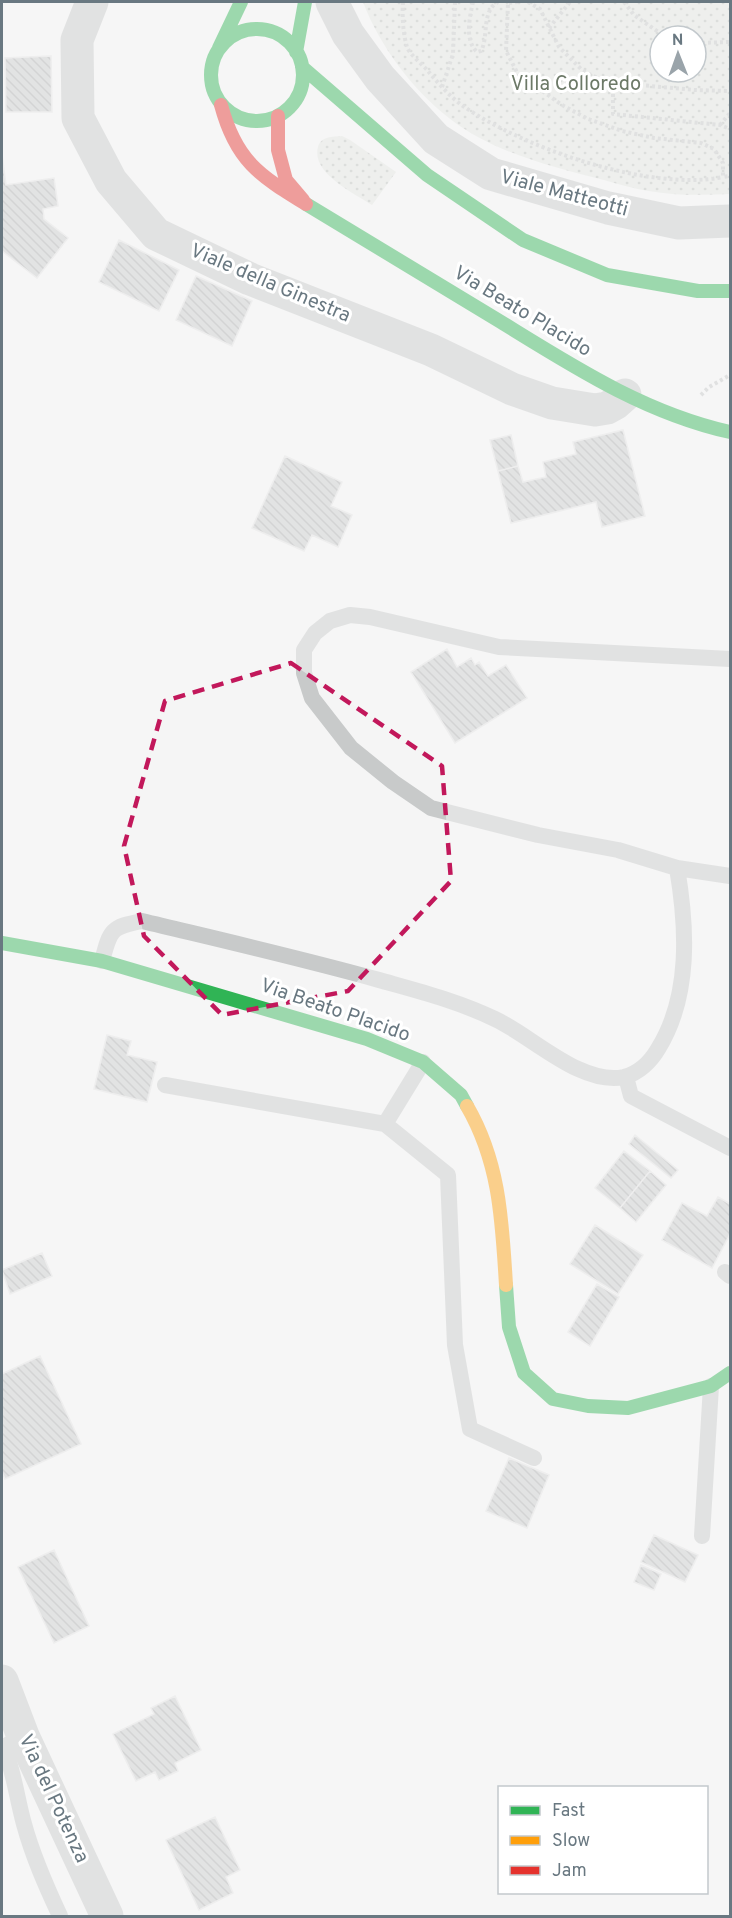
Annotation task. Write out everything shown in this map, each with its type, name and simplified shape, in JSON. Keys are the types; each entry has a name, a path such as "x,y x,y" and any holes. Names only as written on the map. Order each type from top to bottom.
{"main road":[{"path":"219,48 230,38 243,31 259,29 274,32 287,40 296,52 302,67 303,81 291,107 278,116 263,121 248,120 233,115 221,105 214,92 211,77 212,62 241,2"},
{"path":"296,52 305,2"},
{"path":"302,67 426,175 523,240 608,275 698,291 730,291"},
{"name":"Via Beato Placido","path":"221,105 227,128 242,156 270,182 624,395 663,411 723,430"},
{"path":"291,107 309,109"},
{"path":"334,115 381,134"},
{"name":"Via Beato Placido","path":"278,116 278,150 286,180 304,202"},
{"name":"Via Beato Placido","path":"2,943 102,961 367,1039 423,1062 461,1095 476,1121 489,1156 501,1206 509,1327 524,1373 553,1399 588,1406 628,1407 711,1386 730,1373"}],"street":[{"name":"Viale della Ginestra","path":"92,2 77,40 78,118 111,181 156,234 250,279 431,350 512,389 552,403 595,410 607,408 624,395"},
{"name":"Viale Matteotti","path":"332,2 348,34 380,78 436,140 491,174 608,208 678,223 730,221"},
{"name":"Via del Potenza","path":"2,1681 23,1737 107,1917"}],"lane":[{"path":"723,430 730,420"},
{"path":"730,659 499,647 370,617 350,615 330,621 315,633 304,650 304,673 312,698 351,748 393,782 431,808 538,835 618,850 677,868 730,876"},
{"path":"102,961 108,937 119,925 141,921 333,967 438,997 496,1019 580,1070 606,1078 626,1077 650,1062 668,1034 681,987 684,945 681,890 677,868"},
{"path":"385,1124 423,1062"},
{"path":"626,1077 631,1096 730,1148"},
{"path":"165,1085 385,1124 448,1175 455,1345 470,1429 534,1458"},
{"path":"702,1536 711,1386"},
{"path":"23,1737 4,1747 10,1762 24,1824 39,1869 60,1917"}],"path":[{"path":"403,2 402,13 408,48 442,87 462,105 503,129 547,150 595,165 645,176 687,181 730,176"},
{"path":"442,87 453,54 455,2"},
{"path":"473,2 470,15 470,41 477,52 481,51 485,45 489,11 493,4 498,2"},
{"path":"518,2 508,2 506,51 518,74 562,105 588,119 622,131 654,138 701,143 714,150 723,163 723,177"},
{"path":"528,2 540,9 559,47 583,71 606,82 730,91"},
{"path":"540,9 543,2"},
{"path":"549,28 570,2"},
{"path":"624,2 634,15 648,25"},
{"path":"708,43 730,42"},
{"path":"613,82 613,114 720,125 730,124"},
{"path":"720,125 730,113"},
{"path":"720,125 730,129"}],"highlighted area":[{"path":"291,663 442,766 451,881 348,991 222,1015 144,936 124,846 165,701"}],"green space":[{"name":"Villa Colloredo","path":"363,2 730,2 730,194 659,193 638,189 543,164 503,149 466,130 435,106 398,65 378,34"},
{"path":"342,136 396,172 372,205 327,174 321,165 318,156 320,143 328,138"}],"building":[{"path":"51,56 52,112 6,112 5,58"},
{"path":"2,155 6,185 54,178 58,206 43,209 44,219 68,238 37,278 2,251"},
{"path":"119,240 179,270 159,311 99,282"},
{"path":"196,276 252,301 232,346 176,320"},
{"path":"623,430 645,516 602,527 596,502 511,523 498,471 518,466 523,482 546,477 543,462 576,454 573,442"},
{"path":"511,435 518,466 498,471 490,440"},
{"path":"285,456 342,482 331,506 352,515 338,547 312,535 304,551 252,528"},
{"path":"447,649 457,667 471,658 475,665 479,662 488,676 506,665 527,698 455,743 411,672"},
{"path":"107,1035 131,1041 127,1055 157,1062 147,1102 94,1089"},
{"path":"635,1135 678,1170 671,1178 629,1144"},
{"path":"624,1151 650,1171 620,1208 595,1188"},
{"path":"650,1171 666,1185 636,1222 620,1208"},
{"path":"718,1197 730,1204 730,1234 712,1268 662,1240 682,1203 707,1216"},
{"path":"595,1225 643,1255 618,1294 570,1264"},
{"path":"42,1253 52,1276 10,1294 2,1270"},
{"path":"597,1284 619,1297 590,1346 568,1332"},
{"path":"40,1356 81,1444 5,1479 2,1472 2,1374"},
{"path":"509,1458 549,1475 527,1528 486,1511"},
{"path":"654,1535 698,1555 685,1582 641,1562"},
{"path":"54,1550 89,1626 54,1643 18,1567"},
{"path":"641,1565 661,1574 654,1590 634,1582"},
{"path":"175,1696 201,1750 175,1763 178,1771 159,1780 155,1772 136,1781 113,1734 154,1714 151,1708"},
{"path":"215,1817 240,1870 226,1877 233,1893 199,1910 166,1840"}],"traffic: fast":[{"path":"219,48 241,2"},
{"path":"296,52 305,2"},
{"path":"257,29 275,33 289,43 299,57 303,75 299,93 289,107 275,117 257,121 239,117 225,107 215,93 211,75 215,57 225,43 239,33 257,29"},
{"path":"302,67 427,175 523,240 607,275 698,291 730,291"},
{"path":"306,204 583,372 639,401 699,424 730,432"},
{"path":"2,943 102,961 367,1039 423,1062 461,1095 467,1106"},
{"path":"506,1285 509,1327 524,1373 553,1399 588,1406 628,1408 711,1386 730,1373"}],"traffic: slow":[{"path":"467,1106 478,1127 493,1171 501,1215 506,1285"}],"traffic: jam":[{"path":"221,105 234,140 252,165 262,175 306,204"},
{"path":"278,116 278,150 286,180 303,200"}]}
